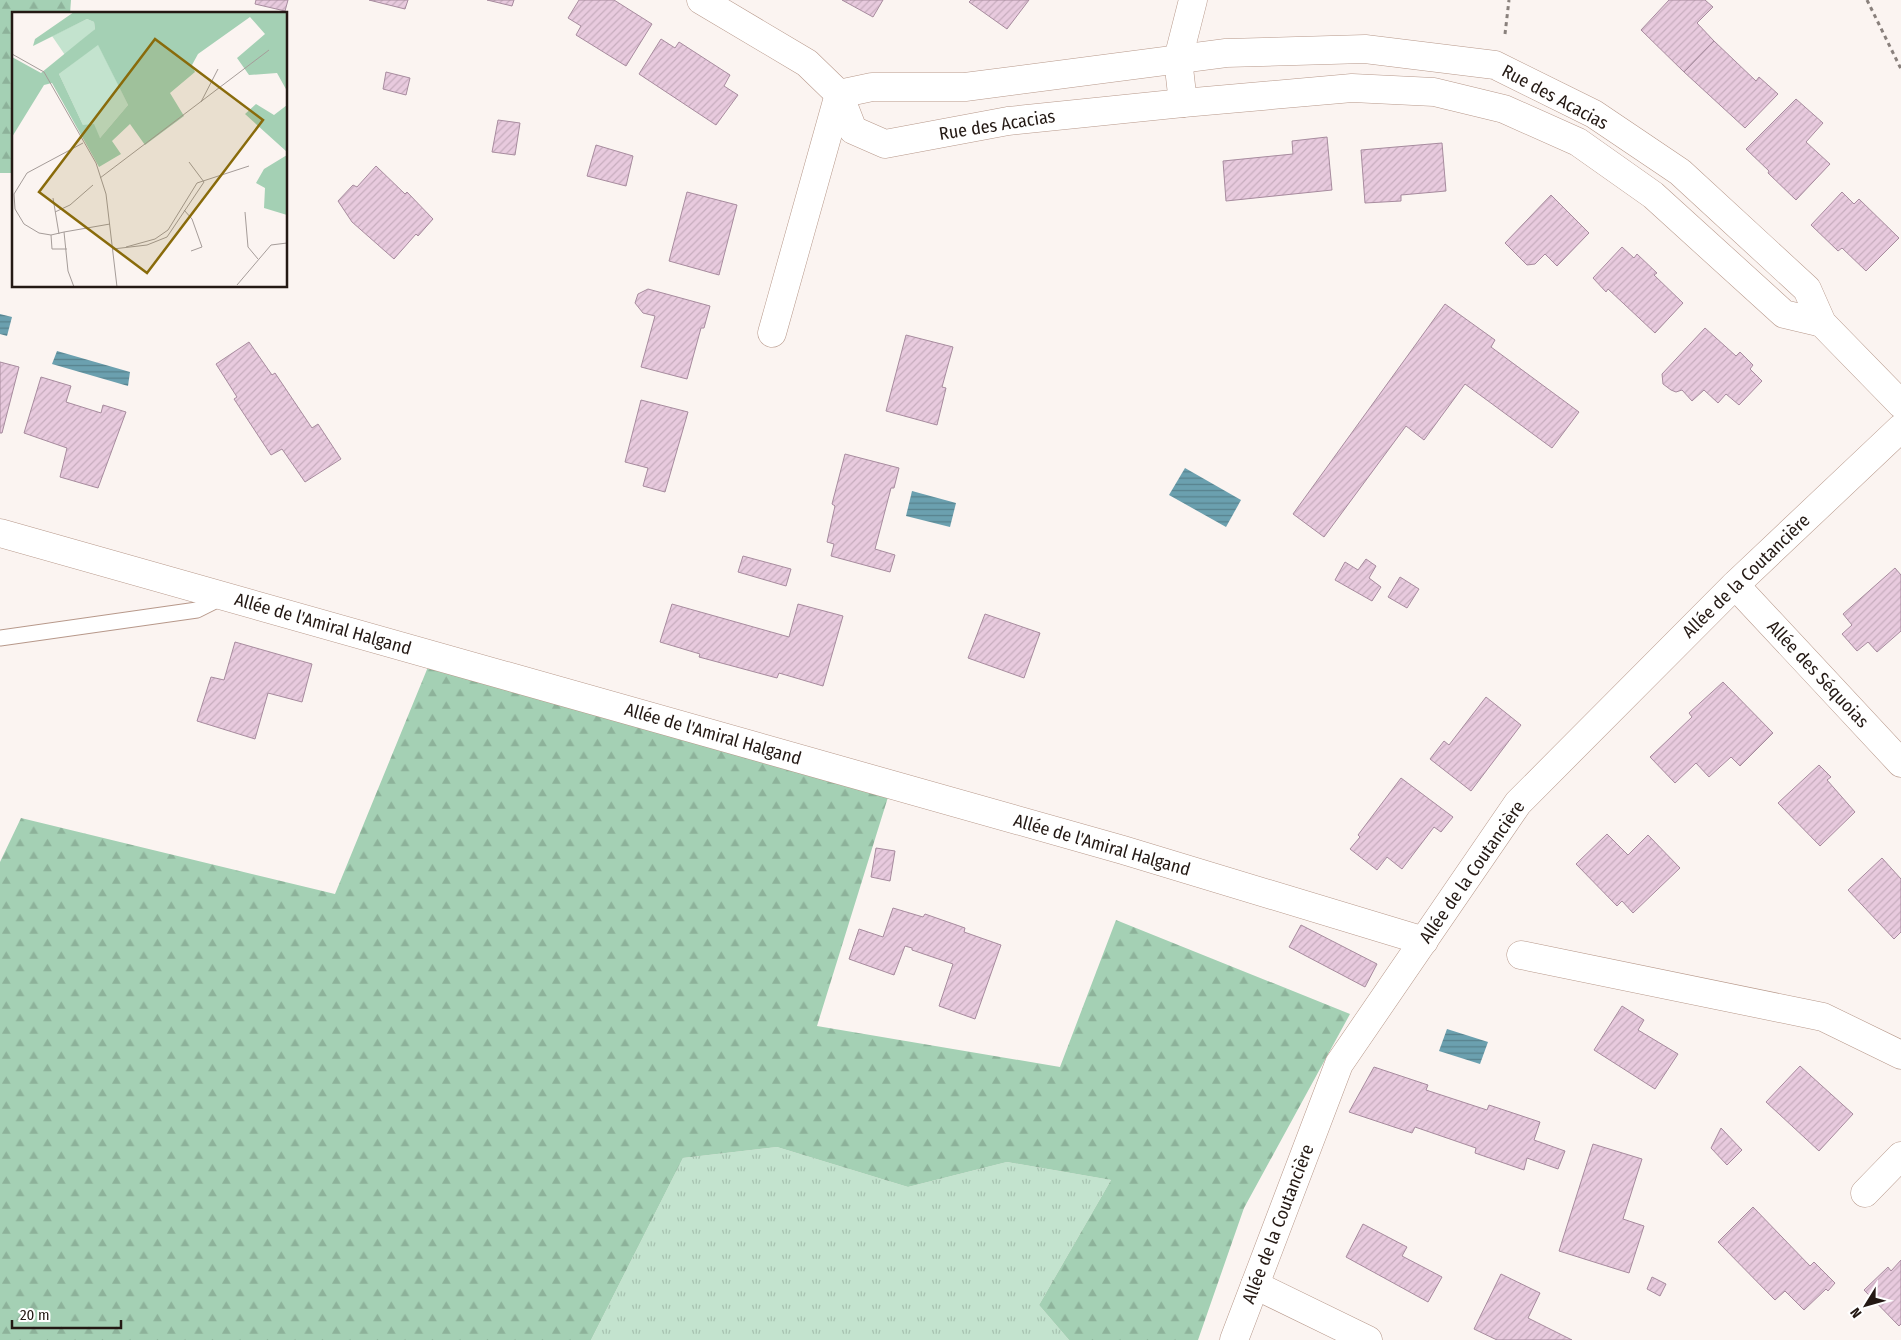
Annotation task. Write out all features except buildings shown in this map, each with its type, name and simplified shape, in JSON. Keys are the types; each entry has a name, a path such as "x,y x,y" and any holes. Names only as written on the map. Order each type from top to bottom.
{"street":[{"name":"Rue des Acacias","path":"701,0 806,63 839,94 854,130 885,144 1008,121 1352,88 1434,92 1504,109 1578,142 1653,195 1784,314 1822,322"},
{"path":"1183,103 1178,59 1193,0"},
{"name":"Rue des Acacias","path":"839,94 872,87 965,87 1226,54 1366,49 1495,65 1594,114 1680,172 1807,289 1822,322 1901,404"},
{"path":"772,333 839,94"},
{"name":"Allée de la Coutancière","path":"1234,1340 1339,1064 1518,803 1735,585 1901,428"},
{"name":"Allée de l'Amiral Halgand","path":"0,533 1123,850 1424,941"},
{"name":"Allée des Séquoias","path":"1735,585 1901,763"},
{"path":"1521,955 1823,1017 1901,1055"},
{"path":"1865,1193 1901,1156"},
{"path":"1255,1285 1368,1340"}],"lane":[{"path":"0,638 197,610 223,596"}],"path":[{"path":"1867,0 1901,69"}],"green space":[{"path":"0,0 71,0 70,12 12,12 12,173 0,173"},
{"path":"437,645 893,781 817,1026 1060,1067 1116,920 1350,1014 1244,1208 1198,1340 1069,1340 1039,1305 1111,1180 1007,1162 908,1187 777,1147 683,1158 591,1340 0,1340 0,862 21,818 335,894"},
{"path":"777,1147 908,1187 1007,1162 1111,1180 1039,1305 1069,1340 591,1340 683,1158"}],"water":[{"path":"0,314 12,317 7,336 0,334"},
{"path":"57,351 130,372 128,386 52,364"},
{"path":"1185,468 1241,500 1226,527 1169,495"},
{"path":"912,491 956,503 950,527 906,516"},
{"path":"1447,1029 1488,1042 1480,1064 1439,1051"}]}
